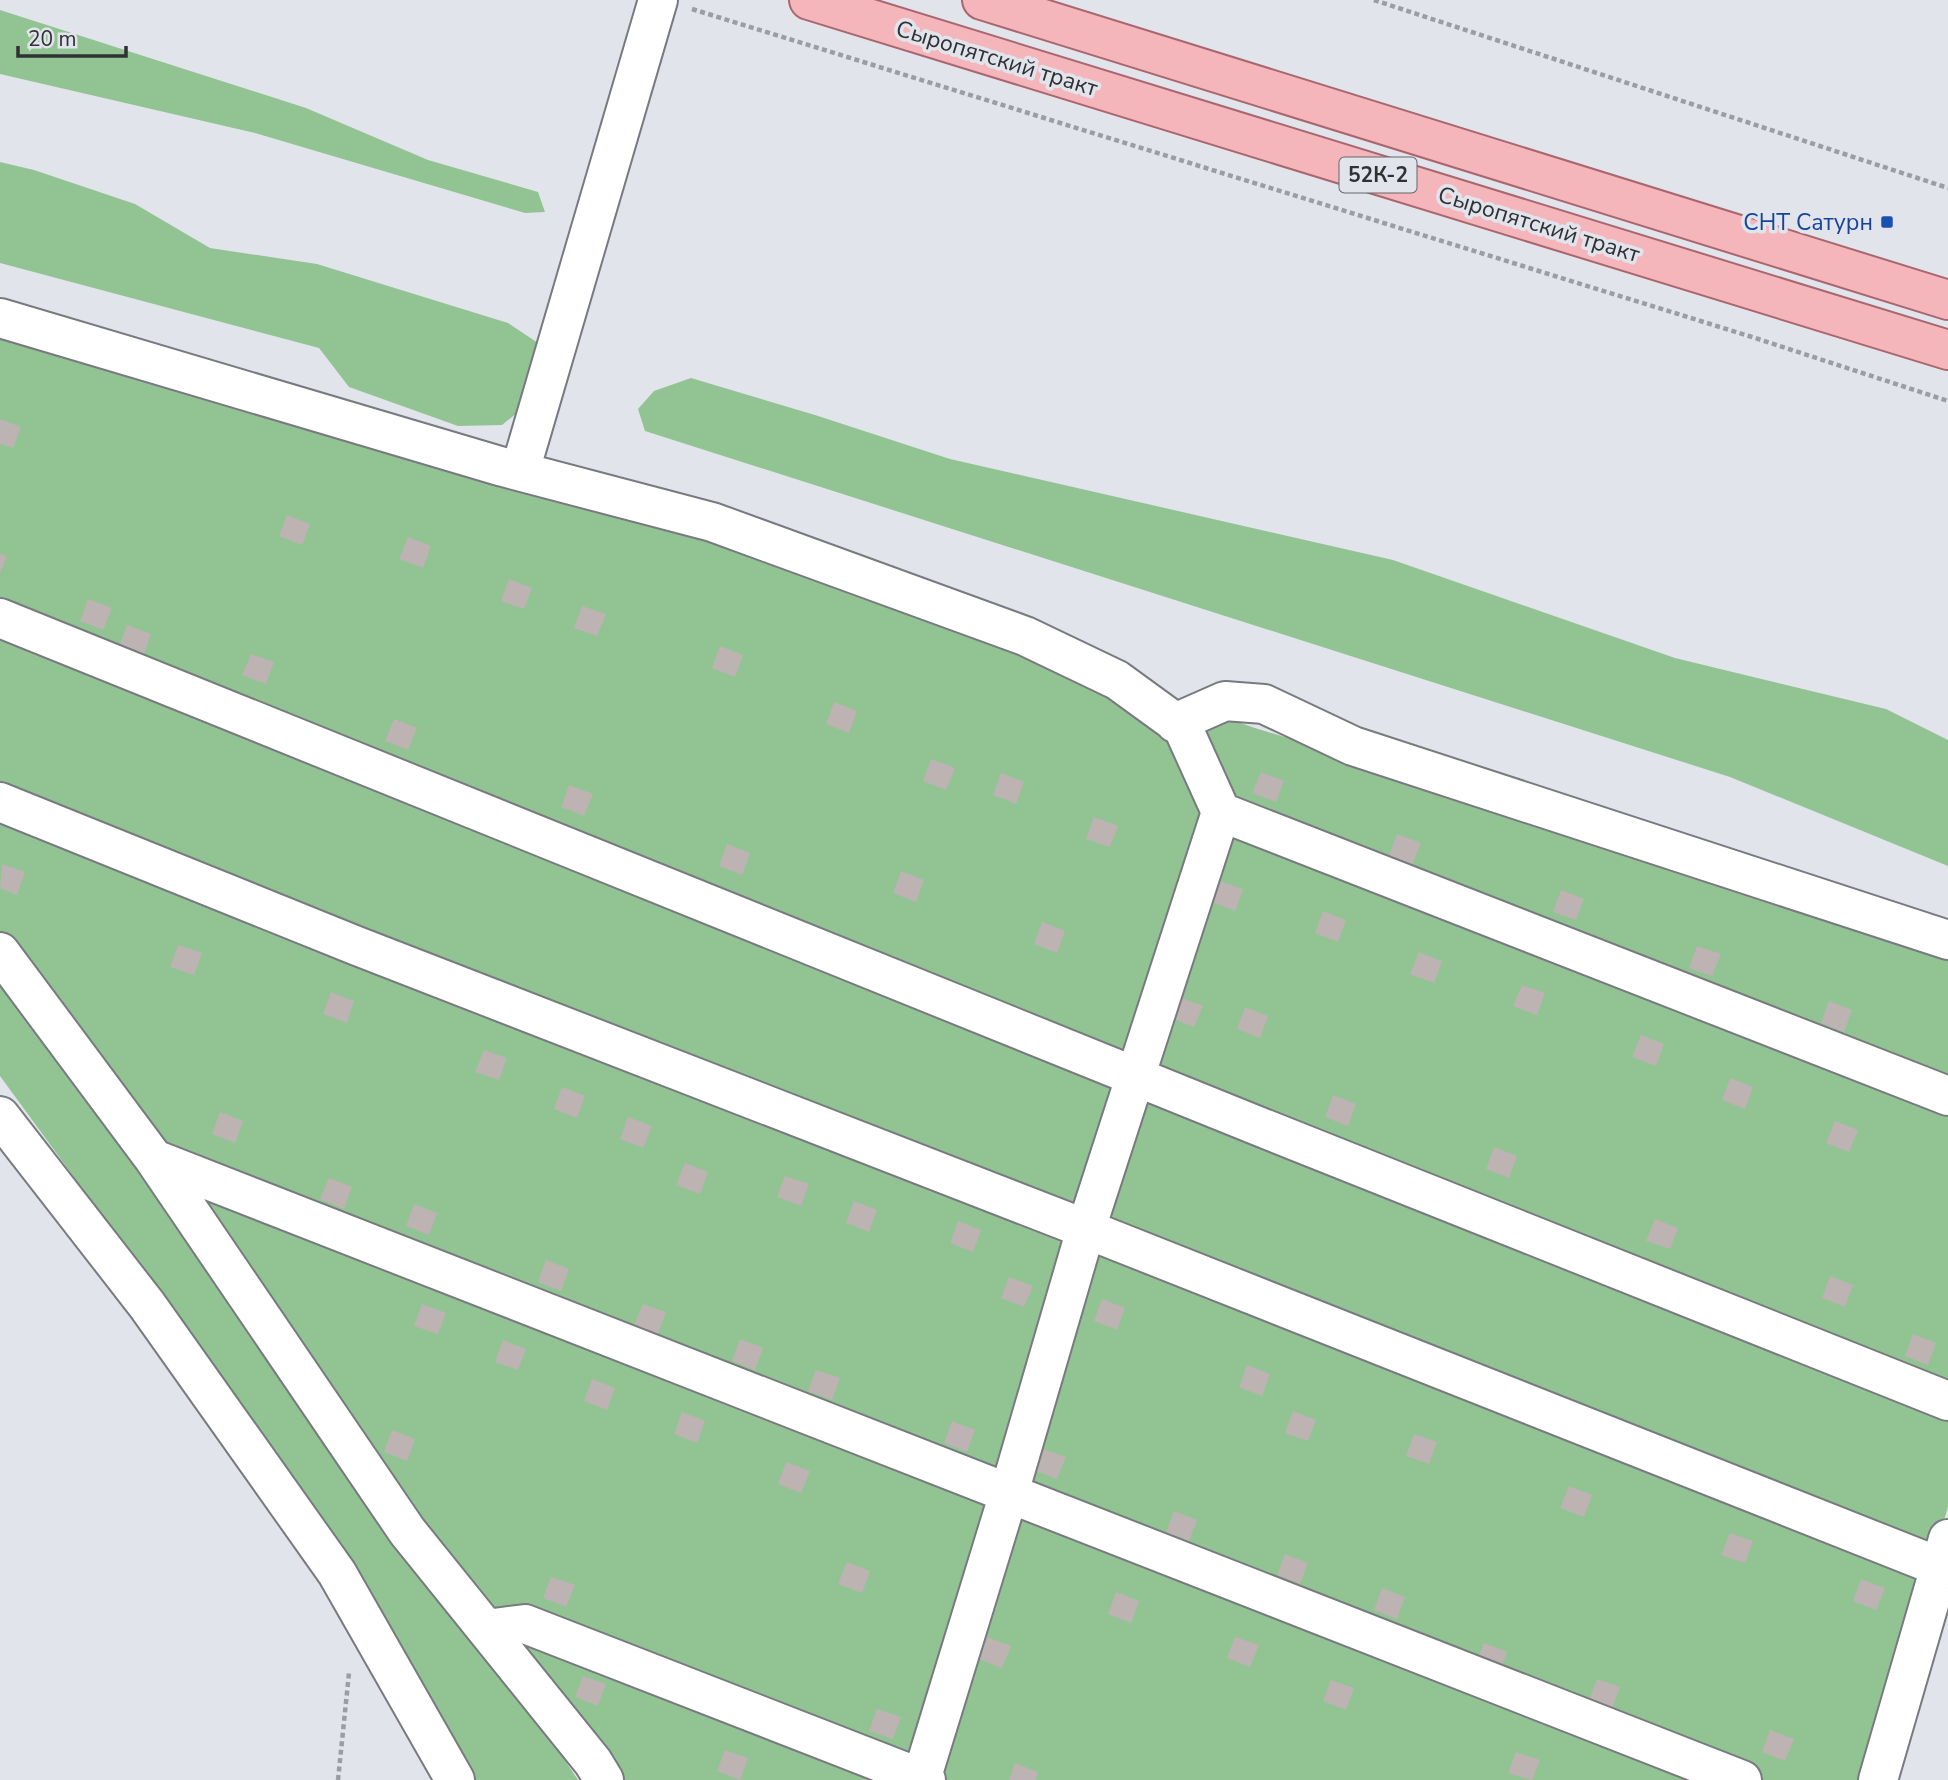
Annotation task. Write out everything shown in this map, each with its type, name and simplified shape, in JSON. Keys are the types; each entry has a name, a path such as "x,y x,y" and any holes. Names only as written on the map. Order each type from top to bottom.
{"main road":[{"name":"Сыропятский тракт","path":"809,0 1948,350"},
{"name":"52К-2","path":"982,0 1948,300"}],"street":[{"path":"520,471 675,4"},
{"path":"0,318 520,471 712,522 1025,636 1117,680 1183,728 1221,812 1086,1229 923,1779 525,1624 486,1629"},
{"path":"0,618 1136,1077 1948,1401"},
{"path":"1175,723 1225,701 1264,704 1353,746 1948,940"},
{"path":"0,802 357,946 1086,1229 1944,1553 1878,1780"},
{"path":"1221,812 1948,1096"},
{"path":"0,952 154,1159 407,1531 593,1762 604,1780"},
{"path":"0,1116 147,1305 337,1573 455,1780"},
{"path":"154,1159 1742,1780"}],"path":[{"path":"1374,0 1948,188"},
{"path":"675,4 1749,336 1948,401"},
{"path":"338,1780 349,1673"}],"green space":[{"path":"0,10 306,108 428,160 538,192 545,212 525,213 255,133 0,74"},
{"path":"0,162 34,170 135,204 210,248 317,264 508,323 541,345 523,408 502,425 458,426 349,387 319,348 0,263"},
{"path":"0,332 762,558 1255,728 1608,836 1948,954 1948,1507 1865,1780 607,1780 0,944"},
{"path":"691,378 950,459 1393,560 1675,658 1886,709 1948,740 1948,866 1730,777 645,431 638,409 654,391"},
{"path":"0,962 479,1631 578,1780 470,1780 231,1392 0,1076"}],"building":[{"path":"0,419 21,427 13,448 0,444"},
{"path":"287,515 310,524 302,545 279,536"},
{"path":"408,537 431,546 423,568 399,559"},
{"path":"0,554 7,556 0,573"},
{"path":"509,579 532,588 524,609 501,601"},
{"path":"88,599 112,608 103,630 80,621"},
{"path":"582,606 606,614 597,636 574,628"},
{"path":"127,625 151,634 143,656 119,647"},
{"path":"720,646 743,655 735,677 712,668"},
{"path":"251,654 274,662 266,684 242,675"},
{"path":"834,702 857,711 849,733 826,724"},
{"path":"394,719 417,728 408,750 385,741"},
{"path":"931,759 955,768 946,790 923,781"},
{"path":"1261,772 1284,781 1276,802 1252,793"},
{"path":"1001,773 1024,782 1016,804 993,795"},
{"path":"569,785 593,794 584,816 561,807"},
{"path":"1094,817 1118,826 1110,847 1086,839"},
{"path":"1397,834 1421,843 1412,865 1389,856"},
{"path":"727,844 750,853 742,875 719,866"},
{"path":"2,864 25,872 17,895 0,888"},
{"path":"901,871 924,880 916,902 893,893"},
{"path":"1220,881 1243,889 1235,911 1212,902"},
{"path":"1561,890 1584,899 1576,920 1553,912"},
{"path":"1323,911 1346,920 1338,942 1315,933"},
{"path":"1042,922 1065,931 1057,953 1034,944"},
{"path":"178,945 202,953 194,975 170,967"},
{"path":"1697,946 1721,954 1712,976 1689,968"},
{"path":"1419,952 1442,961 1434,983 1410,974"},
{"path":"1522,985 1545,993 1537,1015 1513,1006"},
{"path":"331,992 354,1001 347,1023 323,1014"},
{"path":"1179,997 1203,1006 1194,1027 1171,1018"},
{"path":"1829,1001 1852,1010 1844,1032 1821,1023"},
{"path":"1245,1007 1268,1016 1260,1038 1237,1029"},
{"path":"1641,1035 1664,1044 1656,1066 1632,1057"},
{"path":"484,1050 507,1058 499,1080 475,1072"},
{"path":"1730,1078 1753,1087 1745,1109 1722,1100"},
{"path":"562,1087 585,1096 577,1118 554,1109"},
{"path":"1333,1095 1356,1104 1348,1126 1325,1117"},
{"path":"220,1112 243,1121 235,1143 212,1134"},
{"path":"628,1117 652,1126 643,1148 620,1139"},
{"path":"1835,1121 1858,1130 1849,1152 1826,1143"},
{"path":"1494,1147 1517,1156 1509,1178 1486,1169"},
{"path":"685,1163 708,1172 700,1194 676,1185"},
{"path":"785,1176 809,1184 801,1206 777,1197"},
{"path":"329,1178 352,1187 344,1209 320,1199"},
{"path":"854,1201 877,1210 869,1232 846,1223"},
{"path":"414,1204 437,1213 429,1235 406,1226"},
{"path":"1655,1219 1678,1228 1670,1249 1646,1241"},
{"path":"958,1221 981,1230 973,1252 950,1243"},
{"path":"546,1260 569,1269 561,1291 538,1282"},
{"path":"1830,1276 1853,1285 1845,1307 1822,1298"},
{"path":"1009,1277 1033,1286 1024,1307 1001,1298"},
{"path":"1102,1299 1125,1308 1117,1330 1094,1321"},
{"path":"422,1304 446,1313 438,1334 414,1326"},
{"path":"643,1304 666,1312 658,1334 634,1325"},
{"path":"1913,1334 1936,1343 1928,1365 1905,1356"},
{"path":"740,1339 763,1348 755,1370 732,1361"},
{"path":"503,1340 526,1349 518,1370 495,1362"},
{"path":"1247,1365 1270,1374 1262,1396 1239,1387"},
{"path":"816,1370 840,1378 832,1400 808,1391"},
{"path":"592,1379 615,1388 607,1410 584,1401"},
{"path":"1293,1411 1316,1420 1308,1441 1285,1433"},
{"path":"682,1412 705,1421 697,1443 674,1434"},
{"path":"952,1421 975,1430 967,1452 944,1443"},
{"path":"392,1430 415,1439 407,1461 384,1452"},
{"path":"1414,1434 1437,1442 1429,1464 1406,1456"},
{"path":"1042,1449 1066,1457 1057,1479 1034,1470"},
{"path":"786,1462 810,1471 801,1493 778,1484"},
{"path":"1569,1486 1592,1495 1584,1517 1560,1508"},
{"path":"1174,1511 1197,1520 1189,1541 1166,1532"},
{"path":"1730,1533 1753,1541 1745,1563 1721,1555"},
{"path":"1285,1554 1308,1563 1300,1584 1277,1575"},
{"path":"847,1562 870,1571 862,1593 838,1584"},
{"path":"551,1577 575,1585 566,1607 543,1598"},
{"path":"1861,1579 1885,1588 1876,1610 1853,1601"},
{"path":"1382,1588 1405,1597 1397,1619 1374,1610"},
{"path":"1116,1592 1139,1601 1131,1623 1108,1614"},
{"path":"987,1637 1011,1646 1002,1668 979,1659"},
{"path":"1235,1637 1259,1645 1250,1667 1227,1658"},
{"path":"1484,1643 1507,1652 1499,1674 1475,1665"},
{"path":"583,1676 606,1684 598,1706 575,1697"},
{"path":"1597,1679 1620,1687 1612,1709 1589,1700"},
{"path":"1331,1680 1354,1688 1346,1710 1323,1701"},
{"path":"877,1709 901,1717 893,1739 869,1731"},
{"path":"1770,1730 1794,1739 1785,1761 1762,1752"},
{"path":"725,1750 748,1758 740,1780 717,1771"},
{"path":"1516,1752 1540,1760 1532,1780 1508,1773"},
{"path":"1015,1763 1038,1772 1035,1780 1009,1780"}],"place":[{"name":"СНТ Сатурн","path":"1887,222"}]}
